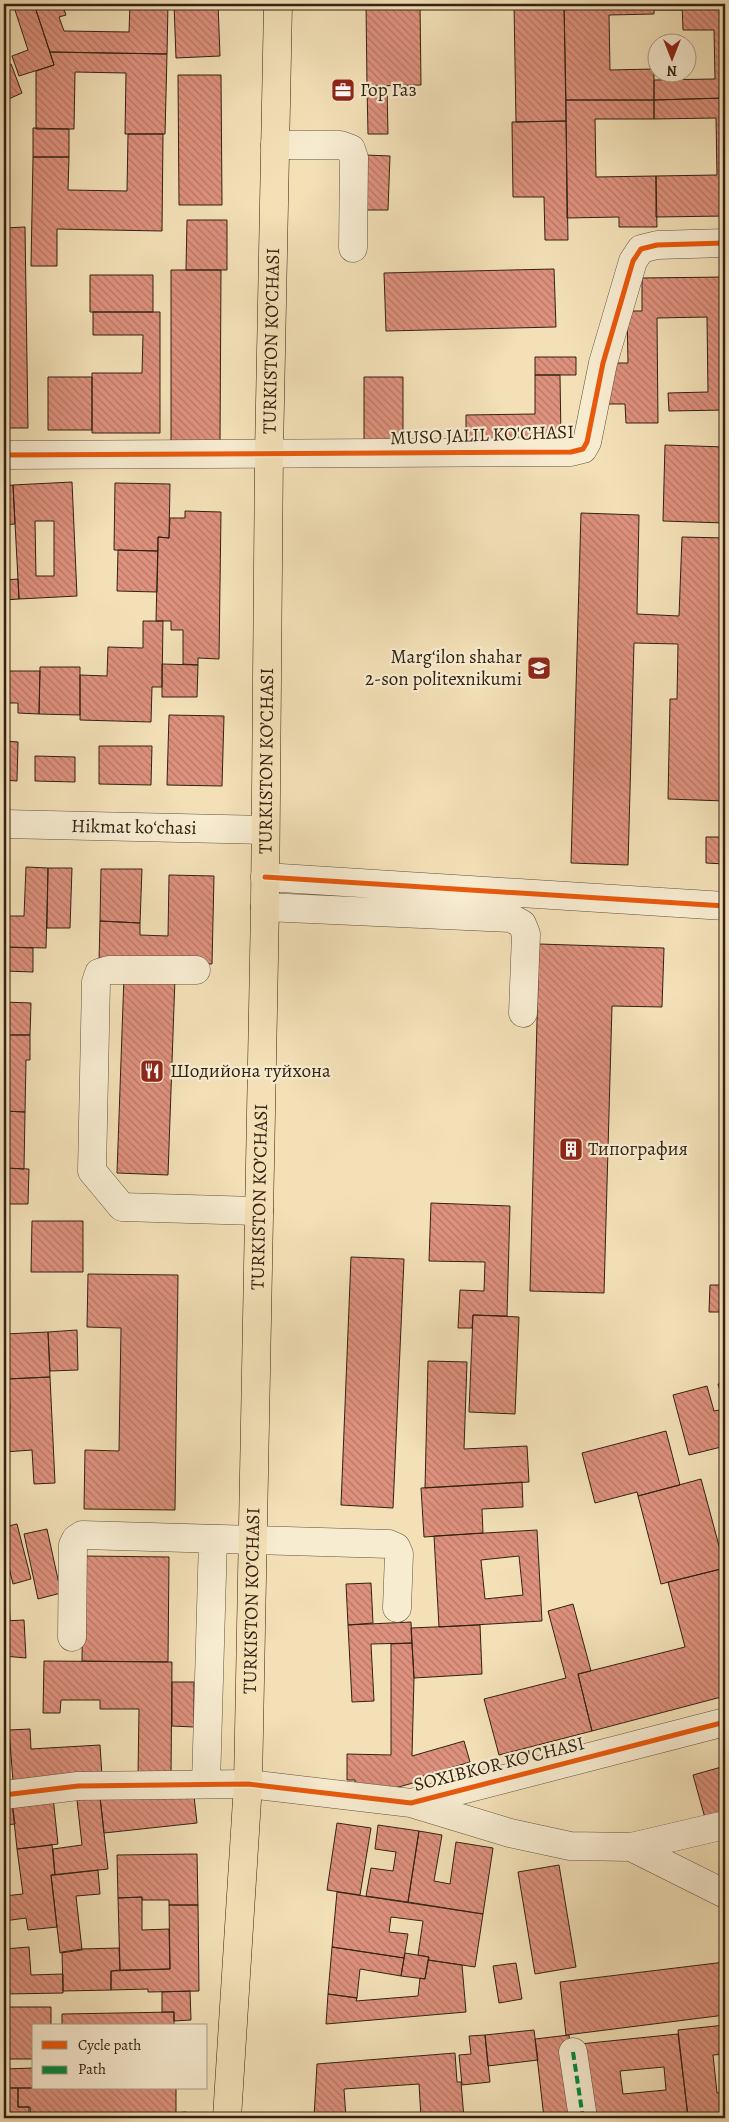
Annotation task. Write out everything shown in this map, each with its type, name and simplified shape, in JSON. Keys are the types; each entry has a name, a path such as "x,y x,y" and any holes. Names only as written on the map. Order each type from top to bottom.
{"main road":[{"name":"TURKISTON KO’CHASI","path":"227,2118 248,1784 265,907 269,454 278,4"}],"street":[{"path":"275,145 340,145 351,149 354,158 352,248"},
{"name":"MUSO JALIL KO'CHASI","path":"269,454 571,452 583,449 587,442 603,362 633,260 642,248 657,245 725,244"},
{"path":"4,454 269,454"},
{"name":"Hikmat koʻchasi","path":"4,824 265,830"},
{"path":"265,877 725,906"},
{"path":"265,907 511,918 522,924 526,934 523,1013"},
{"path":"196,970 109,970 99,973 96,982 92,1171 122,1208 259,1211"},
{"path":"72,1637 73,1545 76,1539 82,1535 389,1544 396,1547 399,1554 397,1608"},
{"path":"206,1784 213,1539"},
{"name":"SOXIBKOR KO'CHASI","path":"4,1795 78,1786 248,1784 411,1803 725,1722"},
{"path":"411,1803 510,1833 570,1846 631,1847 725,1825"},
{"path":"631,1847 725,1894"},
{"path":"573,2052 583,2118"}],"building":[{"path":"13,4 34,4 54,65 19,76 12,56 28,50"},
{"path":"34,4 62,4 66,15 59,17 64,31 129,32 130,4 168,4 167,54 50,52"},
{"path":"174,4 218,4 220,56 176,58"},
{"path":"366,4 420,4 421,85 367,86"},
{"path":"514,4 564,4 566,121 516,122"},
{"path":"564,4 654,4 654,14 609,15 610,70 646,69 646,82 654,82 654,100 566,100"},
{"path":"654,4 682,4 682,10 654,10"},
{"path":"682,4 725,4 725,98 654,100 654,82 696,82 696,79 715,79 714,30 683,30"},
{"path":"50,52 167,54 165,134 125,134 126,73 75,72 74,129 36,129 36,71 54,65"},
{"path":"11,64 22,93 4,101 4,67"},
{"path":"178,75 221,75 222,205 179,205"},
{"path":"367,86 387,86 388,134 368,134"},
{"path":"725,98 725,216 656,217 656,176 717,175 716,118 654,119 654,100"},
{"path":"566,100 654,100 654,119 595,119 596,177 656,176 657,227 619,227 619,217 567,218"},
{"path":"566,121 568,240 545,240 544,197 513,197 512,122"},
{"path":"33,128 69,129 69,157 33,157"},
{"path":"128,134 163,134 162,231 57,229 57,266 31,266 33,157 69,157 68,190 127,191"},
{"path":"366,155 390,156 388,210 365,210"},
{"path":"187,220 227,220 227,270 186,270"},
{"path":"25,227 28,428 4,428 4,228"},
{"path":"554,269 556,327 386,331 384,273"},
{"path":"171,270 221,270 220,442 171,442"},
{"path":"90,275 153,275 153,312 90,312"},
{"path":"725,277 725,410 669,411 668,393 708,392 707,317 657,318 658,423 626,423 625,404 608,404 607,363 628,363 627,311 642,311 642,278"},
{"path":"93,312 160,312 160,433 92,433 92,373 142,373 143,335 93,335"},
{"path":"535,357 576,357 576,375 535,375"},
{"path":"535,375 560,375 561,440 466,440 466,415 535,414"},
{"path":"48,377 92,377 92,430 48,430"},
{"path":"364,377 403,377 403,440 364,440"},
{"path":"665,445 725,447 725,523 663,521"},
{"path":"72,482 77,596 19,599 13,485","holes":["35,521 54,521 54,576 36,576"]},
{"path":"115,483 170,484 169,538 158,537 158,551 114,550"},
{"path":"13,485 15,524 4,525 4,486"},
{"path":"185,511 221,512 219,659 198,658 198,665 183,664 183,630 171,630 171,621 156,621 158,537 169,538 170,518 185,518"},
{"path":"581,513 639,515 637,614 679,616 682,537 725,538 725,801 668,799 670,699 677,699 678,644 634,643 628,865 571,863"},
{"path":"118,550 158,551 157,592 117,591"},
{"path":"18,579 19,599 4,600 4,580"},
{"path":"143,621 163,621 162,687 152,687 151,722 80,720 80,675 107,676 108,647 143,648"},
{"path":"162,664 198,665 197,697 162,697"},
{"path":"40,667 80,667 80,715 39,714"},
{"path":"4,671 40,671 39,714 18,713 18,703 4,703"},
{"path":"169,715 224,716 222,786 167,785"},
{"path":"4,741 18,742 17,781 4,780"},
{"path":"99,746 152,746 151,785 99,784"},
{"path":"35,756 75,757 75,782 35,781"},
{"path":"706,837 725,837 725,864 706,863"},
{"path":"26,867 48,868 46,948 4,947 4,916 24,916"},
{"path":"48,868 72,868 70,928 47,928"},
{"path":"101,869 142,869 140,923 100,921"},
{"path":"169,875 214,876 212,964 99,961 100,921 140,923 140,935 168,936"},
{"name":"Типография","path":"539,944 664,948 662,1007 612,1006 604,1293 530,1291"},
{"path":"4,947 33,948 33,972 4,971"},
{"path":"124,976 175,978 168,1175 117,1173"},
{"path":"4,1002 31,1003 30,1035 4,1035"},
{"path":"4,1035 30,1035 30,1060 26,1060 25,1112 4,1111 6,1052 4,1052"},
{"path":"4,1111 25,1112 24,1169 4,1168"},
{"path":"4,1168 29,1169 28,1204 4,1204"},
{"path":"431,1203 510,1206 507,1316 473,1315 472,1328 458,1328 460,1290 484,1291 485,1262 429,1261"},
{"path":"32,1221 83,1221 83,1272 31,1272"},
{"path":"351,1257 404,1259 393,1508 341,1505"},
{"path":"88,1274 178,1275 175,1510 84,1509 85,1450 119,1451 121,1328 87,1327"},
{"path":"710,1285 725,1285 725,1312 709,1312"},
{"path":"473,1315 519,1317 515,1414 469,1412"},
{"path":"77,1330 78,1370 50,1371 48,1332"},
{"path":"48,1332 50,1377 5,1379 4,1334"},
{"path":"428,1361 467,1362 464,1449 527,1446 529,1482 425,1488"},
{"path":"50,1377 55,1483 34,1484 32,1450 4,1452 4,1410 10,1409 8,1379"},
{"path":"725,1382 725,1409 718,1384"},
{"path":"707,1386 714,1411 725,1409 725,1446 689,1455 673,1395"},
{"path":"666,1431 680,1485 638,1496 637,1492 595,1503 582,1453"},
{"path":"701,1479 725,1568 661,1584 638,1496"},
{"path":"522,1482 523,1507 482,1509 483,1533 424,1537 421,1488"},
{"path":"17,1524 31,1579 13,1584 4,1547 4,1527"},
{"path":"47,1529 61,1593 38,1599 24,1534"},
{"path":"537,1530 542,1621 439,1627 434,1536","holes":["519,1556 523,1595 485,1599 481,1560"]},
{"path":"83,1556 169,1557 168,1662 82,1661"},
{"path":"725,1568 725,1696 592,1731 578,1674 685,1647 668,1582"},
{"path":"4,1575 8,1575 10,1620 4,1621"},
{"path":"371,1583 373,1623 348,1625 346,1584"},
{"path":"573,1604 591,1671 578,1674 592,1731 499,1755 484,1699 566,1678 548,1611"},
{"path":"24,1620 26,1658 4,1656 4,1621"},
{"path":"411,1622 412,1643 371,1644 374,1701 352,1702 348,1625"},
{"path":"480,1625 482,1674 414,1678 411,1628"},
{"path":"412,1643 414,1678 412,1756 464,1741 470,1762 423,1776 424,1780 391,1789 355,1795 355,1780 347,1780 347,1754 391,1755 391,1644"},
{"path":"44,1661 172,1662 171,1776 138,1776 139,1709 100,1709 100,1700 61,1700 60,1713 43,1713"},
{"path":"172,1682 194,1682 194,1727 172,1726"},
{"path":"30,1729 31,1749 100,1745 102,1776 13,1781 9,1730"},
{"path":"725,1766 725,1812 705,1818 693,1775"},
{"path":"193,1787 197,1823 104,1833 100,1797"},
{"path":"53,1797 58,1844 17,1849 12,1802"},
{"path":"100,1797 108,1869 55,1875 53,1849 82,1845 77,1800"},
{"path":"12,1802 15,1824 4,1825 4,1803"},
{"path":"337,1823 371,1828 360,1895 327,1890"},
{"path":"378,1825 419,1831 408,1902 366,1896 371,1868 393,1871 396,1852 375,1849"},
{"path":"419,1831 442,1835 434,1881 450,1884 456,1842 493,1848 483,1914 408,1902"},
{"path":"52,1845 55,1875 51,1875 57,1927 28,1930 26,1918 4,1921 4,1896 23,1894 17,1849"},
{"path":"197,1854 198,1905 169,1905 169,1900 142,1900 142,1897 118,1898 117,1855"},
{"path":"559,1865 576,1967 535,1974 518,1872"},
{"path":"98,1870 100,1894 76,1896 82,1950 60,1953 51,1875"},
{"path":"337,1892 483,1914 475,1967 428,1960 429,1957 418,1955 423,1921 391,1917 389,1932 408,1934 404,1958 332,1947"},
{"path":"142,1897 142,1930 169,1929 170,1969 120,1970 118,1898"},
{"path":"169,1905 198,1905 199,1991 148,1992 148,1989 111,1990 111,1971 170,1969"},
{"path":"29,1947 31,1975 63,1974 63,1993 5,1994 4,2033 4,1949"},
{"path":"332,1947 404,1958 401,1976 360,1969 357,1998 328,1994"},
{"path":"119,1948 120,1970 111,1971 111,1990 63,1991 62,1952 82,1949"},
{"path":"405,1953 429,1957 425,1979 401,1976"},
{"path":"428,1960 462,1965 466,2012 326,2024 328,1994 357,1998 356,2001 418,1996 420,1978 425,1979"},
{"path":"725,1962 725,2015 566,2035 560,1982"},
{"path":"516,1963 522,1999 499,2003 493,1966"},
{"path":"190,1991 191,2020 174,2021 174,2012 162,2012 162,1992"},
{"path":"8,2007 51,2007 51,2024 32,2024 32,2059 7,2059"},
{"path":"174,2012 174,2024 62,2024 62,2014"},
{"path":"725,2025 725,2054 713,2055 717,2093 725,2092 725,2115 688,2118 678,2030"},
{"path":"534,2030 538,2060 488,2066 485,2035"},
{"path":"678,2034 688,2116 671,2118 670,2114 624,2118 624,2114 588,2118 580,2044","holes":["664,2067 666,2090 623,2094 620,2071"]},
{"path":"485,2035 490,2082 462,2085 459,2055 471,2054 469,2036"},
{"path":"569,2035 578,2118 544,2118 535,2039"},
{"path":"455,2053 457,2082 461,2082 464,2118 421,2118 419,2084 344,2089 346,2118 314,2118 317,2064"},
{"path":"32,2068 32,2088 4,2088 4,2069"},
{"path":"4,2088 18,2088 18,2107 29,2107 29,2118 4,2118"},
{"path":"18,2088 32,2088 32,2090 176,2090 176,2113 186,2112 187,2118 31,2118 30,2107 18,2107"}],"marked path":[{"path":"573,2052 583,2118"}],"cycle path":[{"path":"4,455 571,452 583,449 587,442 603,363 633,261 641,249 657,245 725,243"},
{"path":"265,877 725,906"},
{"path":"4,1795 78,1786 248,1784 411,1803 725,1722"}],"place":[{"name":"Гор Газ","path":"343,90"},
{"name":"Margʻilon shahar 2-son politexnikumi","path":"539,668"},
{"name":"Шодийона туйхона","path":"152,1071"},
{"name":"Типография","path":"571,1149"}]}
